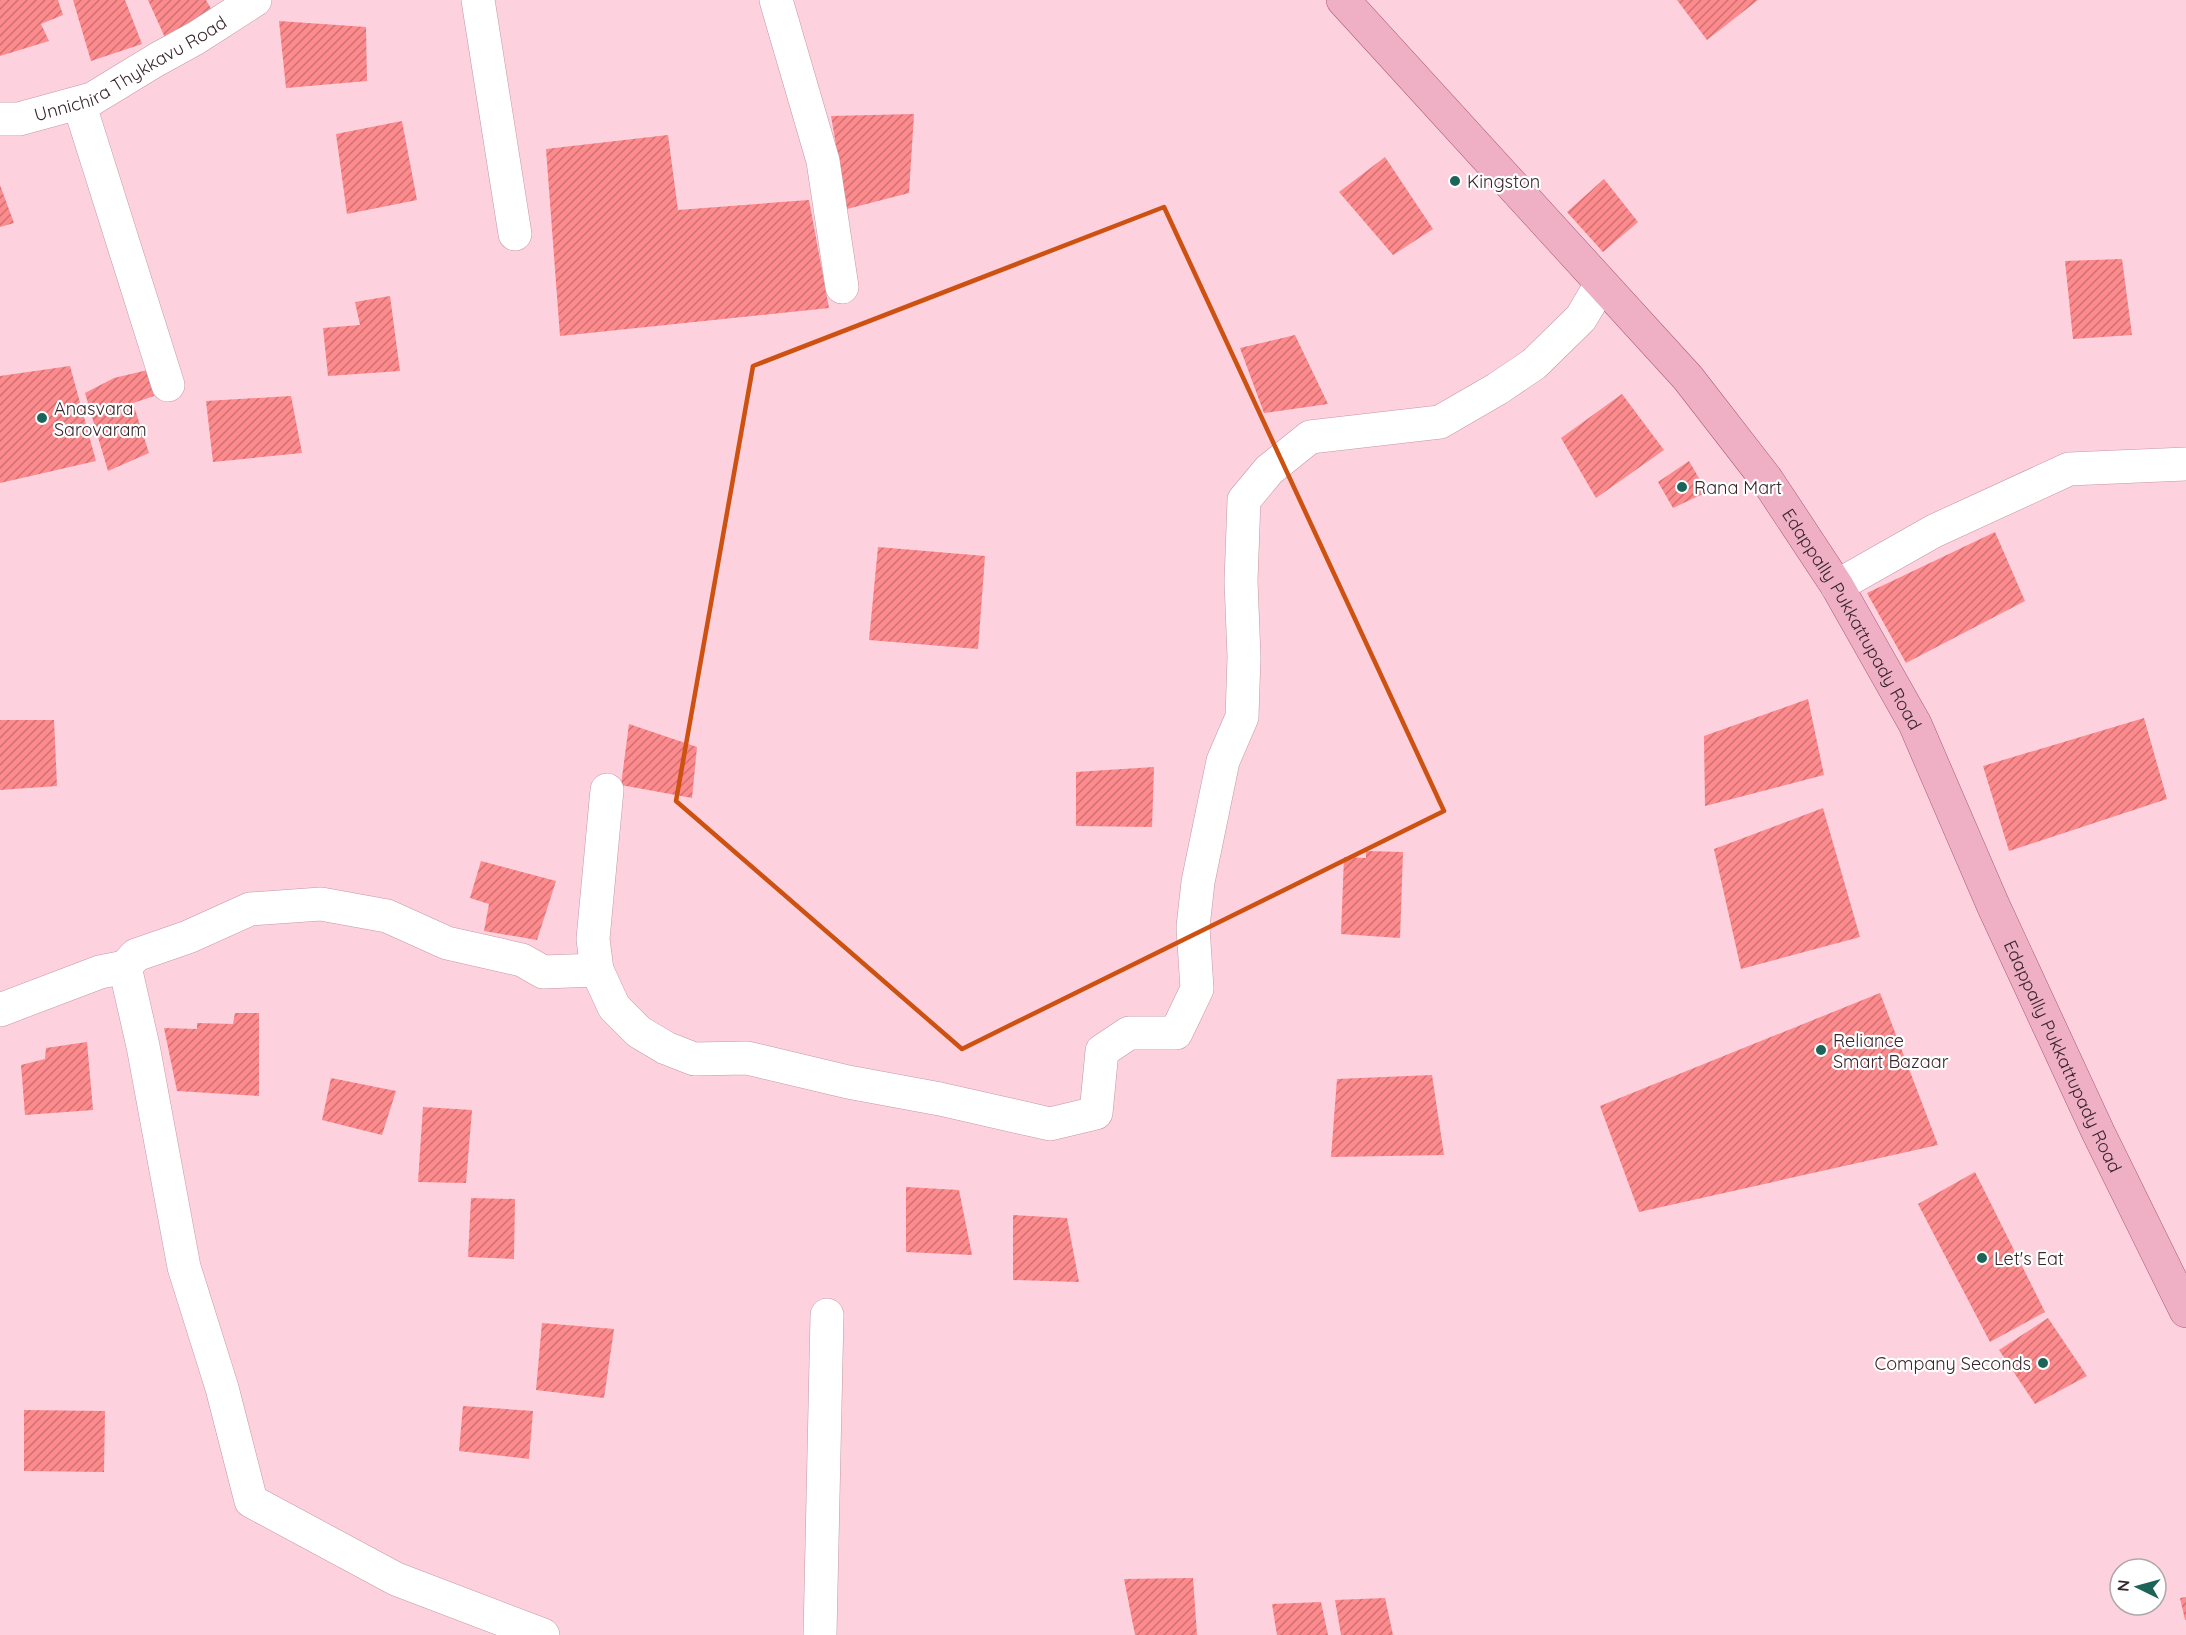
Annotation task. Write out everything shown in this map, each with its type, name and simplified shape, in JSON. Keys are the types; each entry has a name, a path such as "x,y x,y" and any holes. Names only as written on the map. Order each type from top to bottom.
{"main road":[{"name":"Edappally Pukkattupady Road","path":"1343,0 1688,378 1767,480 1837,586 1915,724 1998,916 2098,1132 2186,1311"}],"street":[{"name":"Unnichira Thykkavu Road","path":"0,119 19,119 92,99 196,38 255,0"},
{"path":"478,0 515,234"},
{"path":"776,0 822,161 842,287"},
{"path":"79,103 168,385"},
{"path":"607,790 592,939 597,969 614,1006 639,1032 666,1048 694,1059 747,1058 848,1082 940,1099 1050,1124 1096,1113 1102,1051 1129,1033 1176,1033 1197,989 1193,927 1198,882 1223,761 1242,717 1244,657 1241,581 1244,500 1269,470 1310,437 1440,422 1497,389 1534,364 1581,318 1601,284"},
{"path":"1837,586 1934,531 2069,469 2186,464"},
{"path":"0,1010 100,972 125,967 136,955 188,936 250,909 321,904 387,916 447,944 522,960 543,972 597,969"},
{"path":"125,967 147,1069 183,1267 222,1388 250,1501 396,1579 543,1635"},
{"path":"820,1635 827,1315"}],"highlighted area":[{"path":"1164,207 1444,811 962,1049 676,801 753,366"}],"building":[{"path":"0,0 58,0 63,15 41,24 49,41 0,56"},
{"path":"73,0 125,0 142,44 91,61"},
{"path":"148,0 206,0 216,17 167,42"},
{"path":"1677,0 1758,0 1707,40"},
{"path":"279,21 366,27 367,81 286,88"},
{"path":"914,114 909,193 847,209 831,116"},
{"path":"402,121 417,200 347,214 336,134"},
{"path":"668,135 678,210 809,200 829,308 560,336 546,149"},
{"path":"1385,157 1433,229 1393,255 1339,192"},
{"path":"1604,179 1638,222 1603,252 1567,212"},
{"path":"0,185 14,223 0,227"},
{"path":"2122,259 2132,335 2073,339 2065,261"},
{"path":"390,296 400,371 328,376 323,328 360,325 355,302"},
{"path":"1295,335 1328,404 1264,413 1240,348"},
{"name":"Anasvara Sarovaram","path":"70,366 96,461 0,483 0,376"},
{"path":"148,370 154,396 133,403 149,453 108,471 85,393 114,378"},
{"path":"1622,394 1664,450 1596,498 1561,438"},
{"path":"291,396 302,453 213,462 206,401"},
{"name":"Rana Mart","path":"1689,461 1707,492 1673,508 1658,482"},
{"path":"1995,532 2025,601 1906,663 1867,593"},
{"path":"878,547 985,556 978,649 869,640"},
{"path":"1808,699 1824,775 1705,806 1704,736"},
{"path":"2144,718 2167,799 2009,851 1983,766"},
{"path":"0,720 54,720 57,786 0,790"},
{"path":"629,724 697,747 692,798 621,785"},
{"path":"1154,767 1152,827 1076,826 1076,772"},
{"path":"1823,808 1860,937 1741,969 1714,849"},
{"path":"1366,851 1403,852 1400,938 1341,934 1344,857 1366,858"},
{"path":"481,861 556,881 537,940 484,931 489,904 470,898"},
{"name":"Reliance Smart Bazaar","path":"1880,993 1938,1145 1639,1212 1600,1106"},
{"path":"235,1013 259,1013 259,1096 177,1091 164,1028 197,1029 197,1023 233,1024"},
{"path":"87,1042 93,1110 25,1115 21,1065 45,1059 46,1048"},
{"path":"1432,1075 1444,1155 1331,1157 1337,1079"},
{"path":"331,1078 396,1091 382,1135 322,1120"},
{"path":"423,1107 472,1110 466,1183 418,1182"},
{"name":"Let's Eat","path":"1975,1172 2045,1312 1990,1342 1918,1204"},
{"path":"906,1187 959,1190 972,1255 906,1252"},
{"path":"471,1198 515,1199 514,1259 468,1257"},
{"path":"1013,1215 1067,1218 1079,1282 1013,1280"},
{"name":"Company Seconds","path":"2048,1318 2087,1376 2035,1404 1999,1350"},
{"path":"542,1323 614,1329 604,1398 536,1390"},
{"path":"463,1406 533,1411 529,1459 459,1451"},
{"path":"24,1410 105,1411 104,1472 24,1471"},
{"path":"1193,1578 1197,1635 1135,1635 1124,1579"},
{"path":"2186,1597 2186,1620 2185,1620 2180,1598"},
{"path":"1385,1598 1393,1635 1341,1635 1335,1600"},
{"path":"1321,1602 1328,1635 1277,1635 1272,1604"}],"place":[{"name":"Kingston","path":"1455,181"},
{"name":"Anasvara Sarovaram","path":"42,418"},
{"name":"Rana Mart","path":"1682,487"},
{"name":"Reliance Smart Bazaar","path":"1821,1050"},
{"name":"Let's Eat","path":"1982,1258"},
{"name":"Company Seconds","path":"2043,1363"}]}
